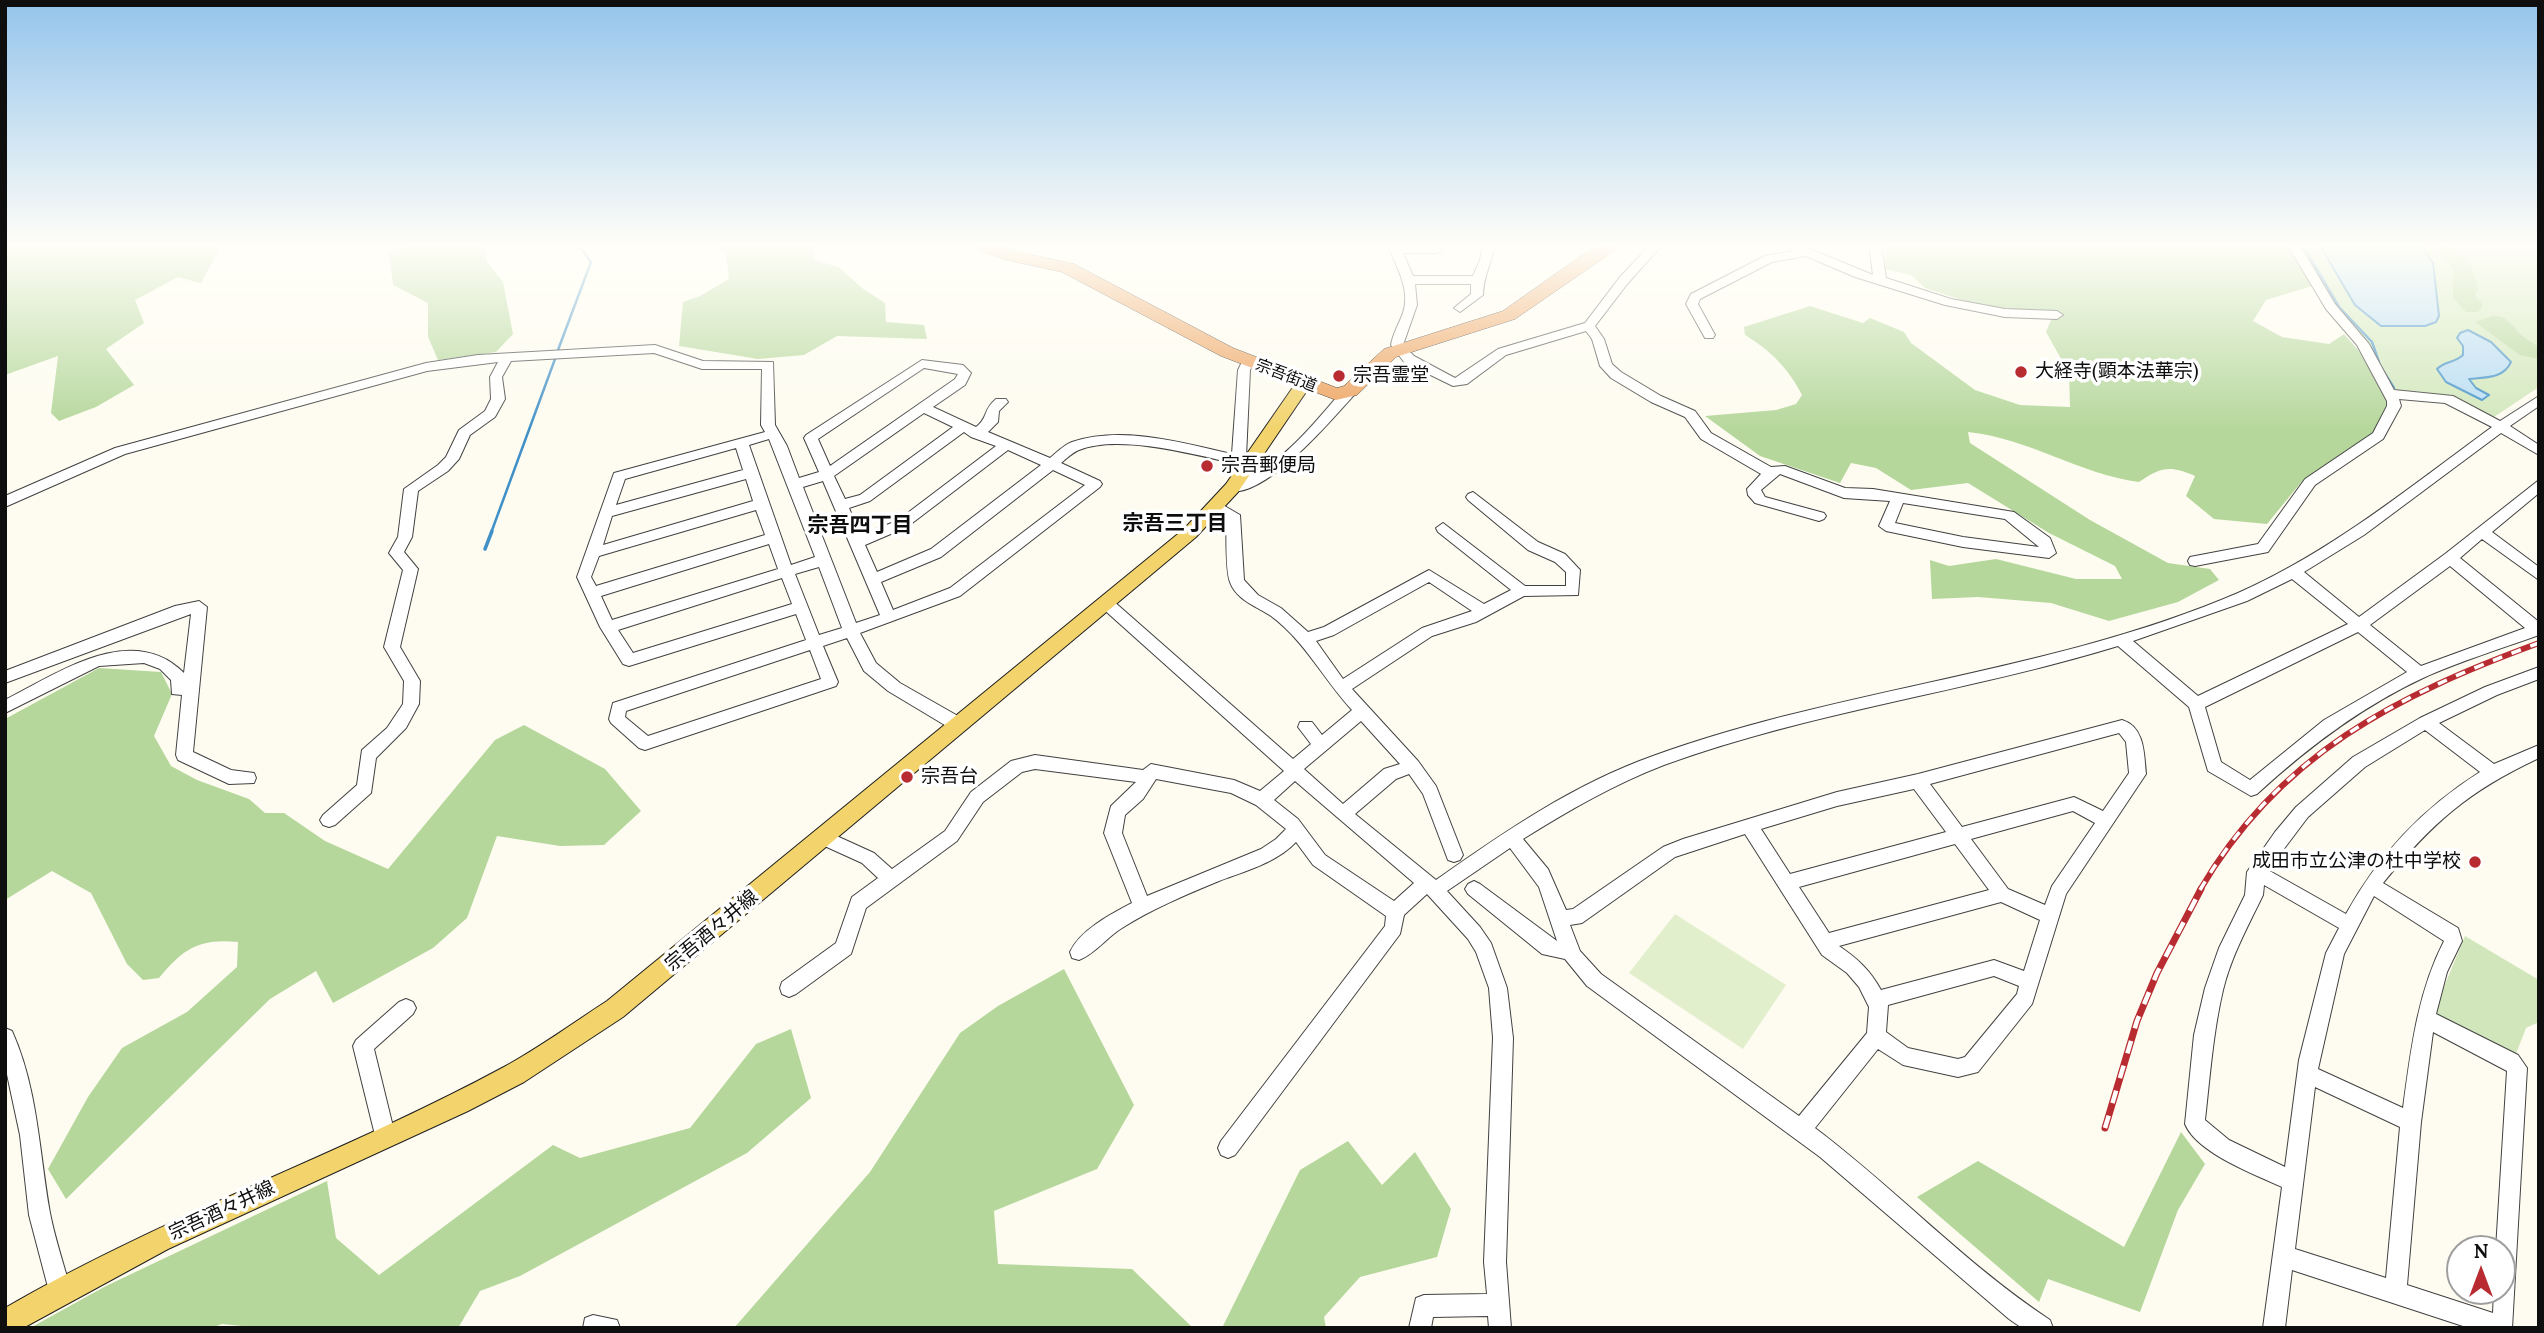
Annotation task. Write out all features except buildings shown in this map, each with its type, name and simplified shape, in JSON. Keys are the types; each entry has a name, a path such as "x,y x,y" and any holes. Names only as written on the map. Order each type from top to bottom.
{"highway":[{"name":"宗吾街道","path":"1138,306 1249,361 1304,383 1336,394 1350,390"},
{"path":"1350,390 1384,357 1509,315 1521,306"}],"main road":[{"name":"宗吾酒々井線","path":"5,1323 60,1291 171,1235 459,1103 515,1074 564,1044 660,974 1190,533 1232,488 1244,460 1304,383"}],"street":[{"path":"1410,306 1397,337 1399,350 1409,359 1453,382 1462,381 1502,352 1590,326 1604,306"},
{"path":"1693,306 1709,335"},
{"path":"1973,306 2005,313 2057,315"},
{"path":"2195,561 2263,548 2310,482 2378,436 2394,406 2363,344 2330,306"},
{"path":"1590,326 1598,339 1606,366 1616,375 1656,399 1690,414 1706,436 1770,473"},
{"path":"5,502 133,448 426,367 507,358 655,349 702,365 768,365 768,425 851,631 870,667 894,687 959,725"},
{"path":"329,821 365,788 368,755 396,731 410,708 412,681 392,647 411,569 396,553 404,537 411,489 453,459 464,433 490,414 498,399 496,377 507,358"},
{"path":"872,580 936,553 1074,446 1115,440 1155,442 1244,460 1244,370 1249,361"},
{"path":"793,485 826,475 960,382 965,373 958,368 922,364 811,438 826,475 839,506 888,618"},
{"path":"1232,488 1268,474 1295,453 1350,390"},
{"path":"2390,394 2448,399 2500,426 2539,451"},
{"path":"1395,912 1431,886 1558,808 1607,782 1707,743 2121,640 2244,596 2349,538 2539,400"},
{"path":"976,434 991,422 992,410 1001,402"},
{"path":"741,442 760,504 786,572 801,607 815,642 830,682 645,743 617,719 620,707 815,642 851,631 956,592 1095,484 1052,463 976,434 924,408"},
{"path":"839,506 865,498 962,427"},
{"path":"772,434 619,476 584,577 608,627 629,660 801,607"},
{"path":"856,544 902,524 1006,446"},
{"path":"1819,516 1760,500 1754,489 1770,473 1780,469 1844,493 1898,498 2009,515 2045,542 2049,553 1962,542 1886,526 1898,498"},
{"path":"605,513 750,473"},
{"path":"2196,704 2359,625 2536,491"},
{"path":"1341,688 1427,632 1471,618 1522,591 1573,591 1573,570 1560,558 1533,546 1473,497"},
{"path":"591,554 760,504"},
{"path":"1216,506 1233,515 1237,582 1253,599 1276,612 1306,639 1341,688 1412,766 1430,791 1454,855"},
{"path":"1443,528 1522,591"},
{"path":"2481,531 2538,574"},
{"path":"592,593 773,538"},
{"path":"2450,558 2538,629"},
{"path":"608,627 823,560"},
{"path":"2292,571 2419,673"},
{"path":"1306,639 1329,631 1429,575 1483,611"},
{"path":"1106,603 1343,814 1431,886 1474,933 1492,968 1498,988 1503,1038 1495,1262 1496,1305 1500,1328"},
{"path":"5,677 180,610 199,607 184,755 229,777 248,778"},
{"path":"2121,640 2196,704 2214,766 2251,789 2293,750 2323,729 2419,673 2538,629"},
{"path":"5,707 97,660 145,657 166,665 179,678 178,690"},
{"path":"2292,1182 2222,1147 2195,1125 2204,1035 2214,988 2228,948 2254,895 2256,872 2302,812 2359,762 2426,722 2491,691 2539,673"},
{"path":"1262,800 1362,711"},
{"path":"2426,722 2493,772"},
{"path":"1557,919 1576,917 1669,852 1837,799 1918,782 2122,726 2134,740 2138,774 2058,891 2025,998 1971,1065 1958,1068 1903,1056 1876,1036"},
{"path":"1306,727 1321,745"},
{"path":"2274,1328 2314,1035 2335,953 2371,885 2413,834 2434,814 2493,772 2539,751"},
{"path":"789,988 844,948 858,903 951,836 977,797 1017,766 1035,762 1148,777"},
{"path":"1343,814 1390,774 1412,766"},
{"path":"1143,908 1112,829 1117,811 1132,801 1151,771 1234,787 1262,800 1292,824 1319,860 1395,912"},
{"path":"1918,782 2001,894 2050,916"},
{"path":"1786,883 2074,804 2106,821"},
{"path":"1749,826 1824,942 1866,981 1879,1006 1876,1036 1801,1129"},
{"path":"1079,952 1093,937 1120,918 1235,867 1263,858 1291,837 1295,830"},
{"path":"1510,837 1534,863 1548,886 1568,951 1594,980 1801,1129 1876,1188 1975,1279 2042,1328"},
{"path":"824,838 868,858 892,880"},
{"path":"2256,872 2350,925"},
{"path":"2371,885 2452,934 2453,941 2438,971 2425,1018 2411,1122 2395,1293"},
{"path":"1474,890 1549,948 1568,951"},
{"path":"1824,942 2001,894"},
{"path":"1228,1148 1394,928 1395,912"},
{"path":"1876,1000 1994,968 2030,982"},
{"path":"385,1135 363,1046 406,1008"},
{"path":"2284,1256 2497,1326 2503,1323 2517,1068 2511,1061 2425,1018"},
{"path":"5,1037 19,1076 40,1215 60,1291"},
{"path":"2308,1074 2411,1122"},
{"path":"1420,1328 1424,1306 1496,1305"}],"green space":[{"path":"5,306 137,306 144,323 106,349 134,385 96,407 59,421 51,413 58,356 5,375"},
{"path":"428,306 508,306 513,334 496,352 438,360 428,337"},
{"path":"683,306 885,306 886,322 924,325 927,339 837,336 804,355 758,359 679,346"},
{"path":"1809,306 1863,323 1870,318 1904,332 1911,343 1975,390 2020,405 2070,407 2069,373 2046,332 2055,310 2023,312 1988,306 2262,306 2253,321 2282,337 2329,344 2344,334 2359,351 2384,393 2388,401 2387,409 2375,431 2303,480 2267,524 2214,519 2186,496 2195,476 2186,472 2166,469 2139,482 2117,478 2012,441 1968,432 1970,443 2090,520 2168,563 2210,569 2219,580 2178,602 2109,621 2051,603 1978,597 1932,599 1930,560 1949,566 1996,559 2076,579 2122,579 2115,566 2049,533 1968,483 1911,490 1876,468 1851,463 1840,483 1760,456 1705,416 1776,410 1796,404 1802,395 1791,376 1771,354 1745,335 1744,327"},
{"path":"2461,306 2482,306 2478,312 2466,312"},
{"path":"2539,306 2539,387 2494,417 2424,392 2391,390 2367,341 2335,307"},
{"path":"2492,316 2507,320 2537,346 2539,359 2520,355 2475,322"},
{"path":"99,668 161,672 172,694 154,736 171,766 197,780 249,799 265,813 284,813 325,841 388,869 495,740 524,725 605,769 641,811 604,845 560,846 497,836 467,918 433,948 333,1003 316,971 270,999 66,1199 48,1169 88,1097 122,1048 187,1012 237,967 238,942 213,942 184,953 159,978 143,980 127,964 91,893 52,871 5,900 5,719"},
{"path":"1675,914 1786,985 1743,1049 1629,973"},
{"path":"2465,936 2539,980 2539,1022 2526,1028 2514,1059 2432,1016"},
{"path":"1064,969 1134,1105 1097,1169 994,1211 998,1264 1132,1269 1193,1328 734,1328 870,1172 960,1033 998,1006"},
{"path":"791,1029 811,1098 747,1153 520,1276 480,1291 458,1328 262,1328 222,1324 211,1328 30,1328 106,1286 327,1181 336,1238 379,1275 553,1145 580,1158 690,1128 756,1044"},
{"path":"2181,1132 2205,1164 2178,1210 2140,1312 2048,1279 2039,1302 1917,1197 1978,1161 2124,1247"},
{"path":"1348,1141 1382,1185 1415,1152 1451,1209 1437,1257 1360,1277 1324,1317 1326,1328 1222,1328 1300,1170"}],"water":[{"path":"2356,306 2438,306 2439,316 2436,322 2425,326 2381,326"},
{"path":"2468,330 2491,342 2511,362 2508,368 2499,374 2469,379 2476,388 2489,395 2482,400 2446,382 2437,369 2463,355 2463,346 2457,338 2460,333"}],"waterway":[{"path":"558,350 574,306"},
{"path":"2339,306 2372,342 2379,362"},
{"path":"491,533 555,359"},
{"path":"2382,369 2394,388"},
{"path":"485,549 492,531"}],"railway":[{"path":"2200,890 2231,842 2266,801 2305,766 2346,735 2437,684 2539,643"},
{"path":"2105,1128 2137,1021 2157,973 2201,889"}],"place":[{"name":"大経寺(顕本法華宗)","path":"2021,372"},
{"name":"宗吾霊堂","path":"1339,376"},
{"name":"宗吾郵便局","path":"1207,466"},
{"name":"宗吾台","path":"907,777"},
{"name":"成田市立公津の杜中学校","path":"2475,862"}],"district":[{"name":"宗吾三丁目","path":"1175,524"},
{"name":"宗吾四丁目","path":"860,526"}]}
